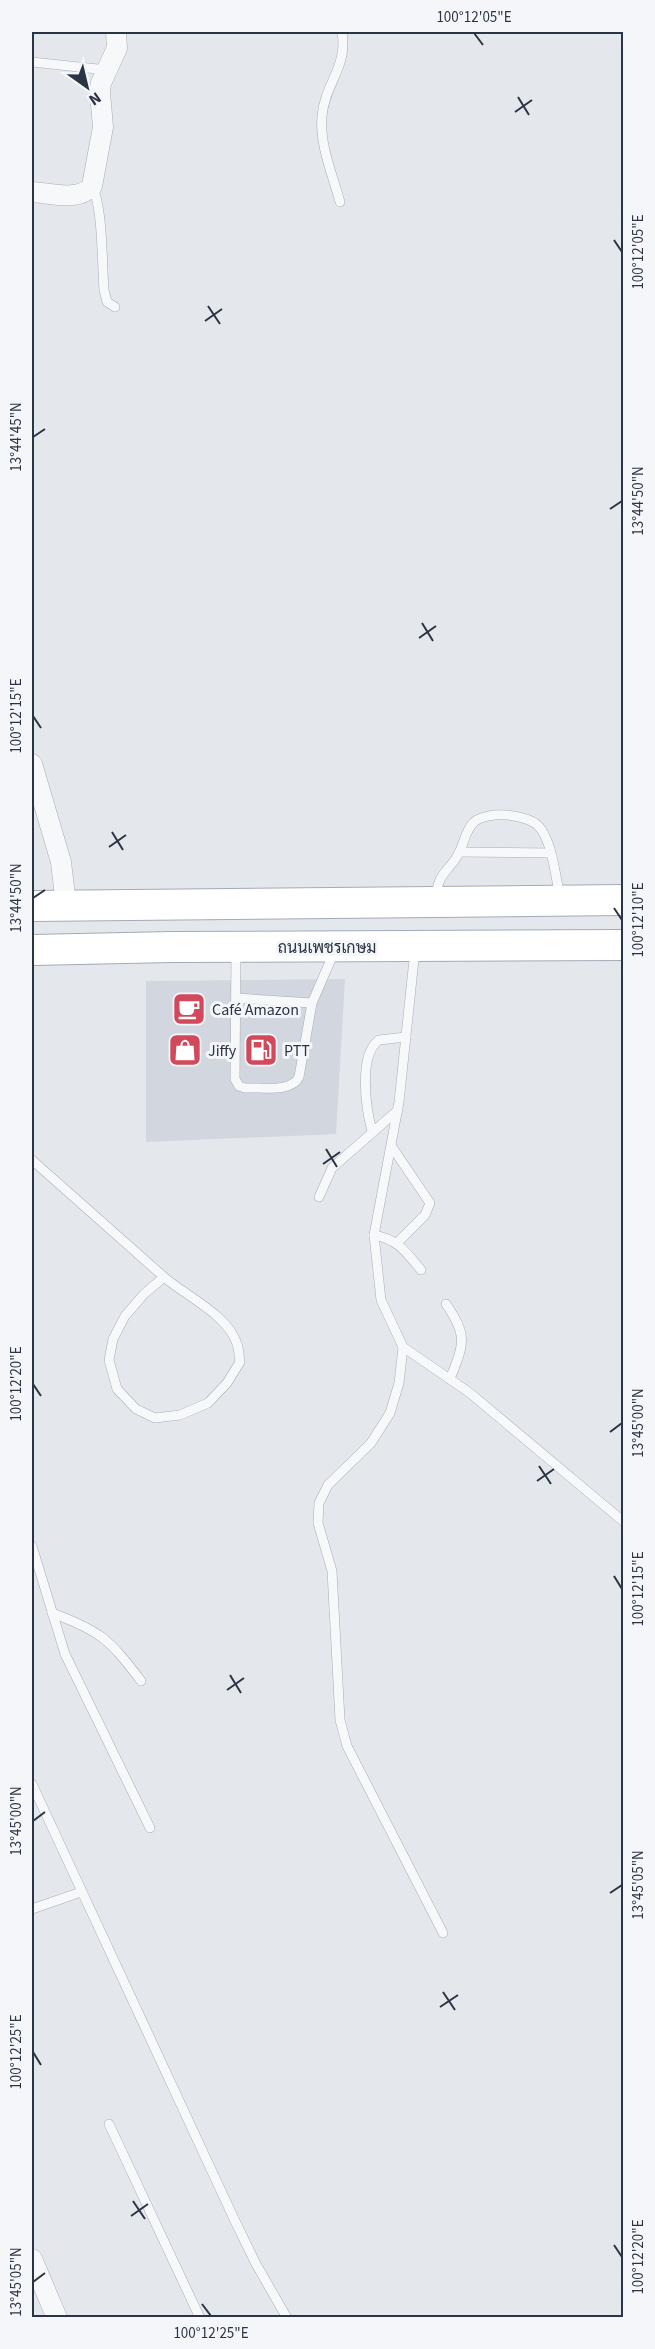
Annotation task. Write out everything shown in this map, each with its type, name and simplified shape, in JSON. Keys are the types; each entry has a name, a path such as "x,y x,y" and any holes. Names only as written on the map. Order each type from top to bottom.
{"main road":[{"path":"32,906 225,902 624,900"},
{"name":"ถนนเพชรเกษม","path":"32,950 624,945"}],"street":[{"path":"32,192 75,195 87,192 92,186 103,127 100,93 106,70 117,48 116,32"},
{"path":"32,764 61,862 66,905"},
{"path":"32,2259 57,2318"}],"lane":[{"path":"340,202 324,142 322,118 324,102 343,56 342,32"},
{"path":"32,62 106,70"},
{"path":"92,186 96,197 104,290 107,302 115,307"},
{"path":"435,902 437,884 459,852 468,829 474,822 485,816 493,815 529,818 535,821 544,835 561,901"},
{"path":"459,852 550,854"},
{"path":"236,948 235,1079 239,1086 245,1088 290,1086 296,1082 299,1077 312,1003 336,946"},
{"path":"415,948 398,1110 374,1235 381,1300 403,1347 478,1400 624,1522"},
{"path":"236,999 312,1003"},
{"path":"372,1131 366,1102 369,1050 379,1040 406,1037"},
{"path":"319,1197 332,1168 398,1110"},
{"path":"392,1147 430,1203 425,1215 397,1243"},
{"path":"32,1160 165,1277 208,1308 223,1322 237,1342 240,1362 227,1383 208,1402 180,1415 155,1418 136,1409 117,1389 109,1360 113,1339 125,1316 144,1294 165,1277"},
{"path":"374,1235 397,1243 421,1270"},
{"path":"446,1304 462,1331 461,1352 450,1379"},
{"path":"403,1347 399,1383 390,1413 371,1443 328,1485 319,1503 318,1523 332,1571 340,1720 347,1746 443,1933"},
{"path":"32,1552 65,1654 150,1828"},
{"path":"52,1613 86,1626 106,1638 141,1681"},
{"path":"32,1784 235,2221 256,2264 287,2318"},
{"path":"32,1909 81,1892"},
{"path":"109,2124 200,2318"}],"shaded area":[{"name":"PTT","path":"345,979 336,1134 146,1142 146,981"}],"place":[{"name":"Café Amazon","path":"189,1009"},
{"name":"Jiffy","path":"185,1050"},
{"name":"PTT","path":"261,1050"}]}
